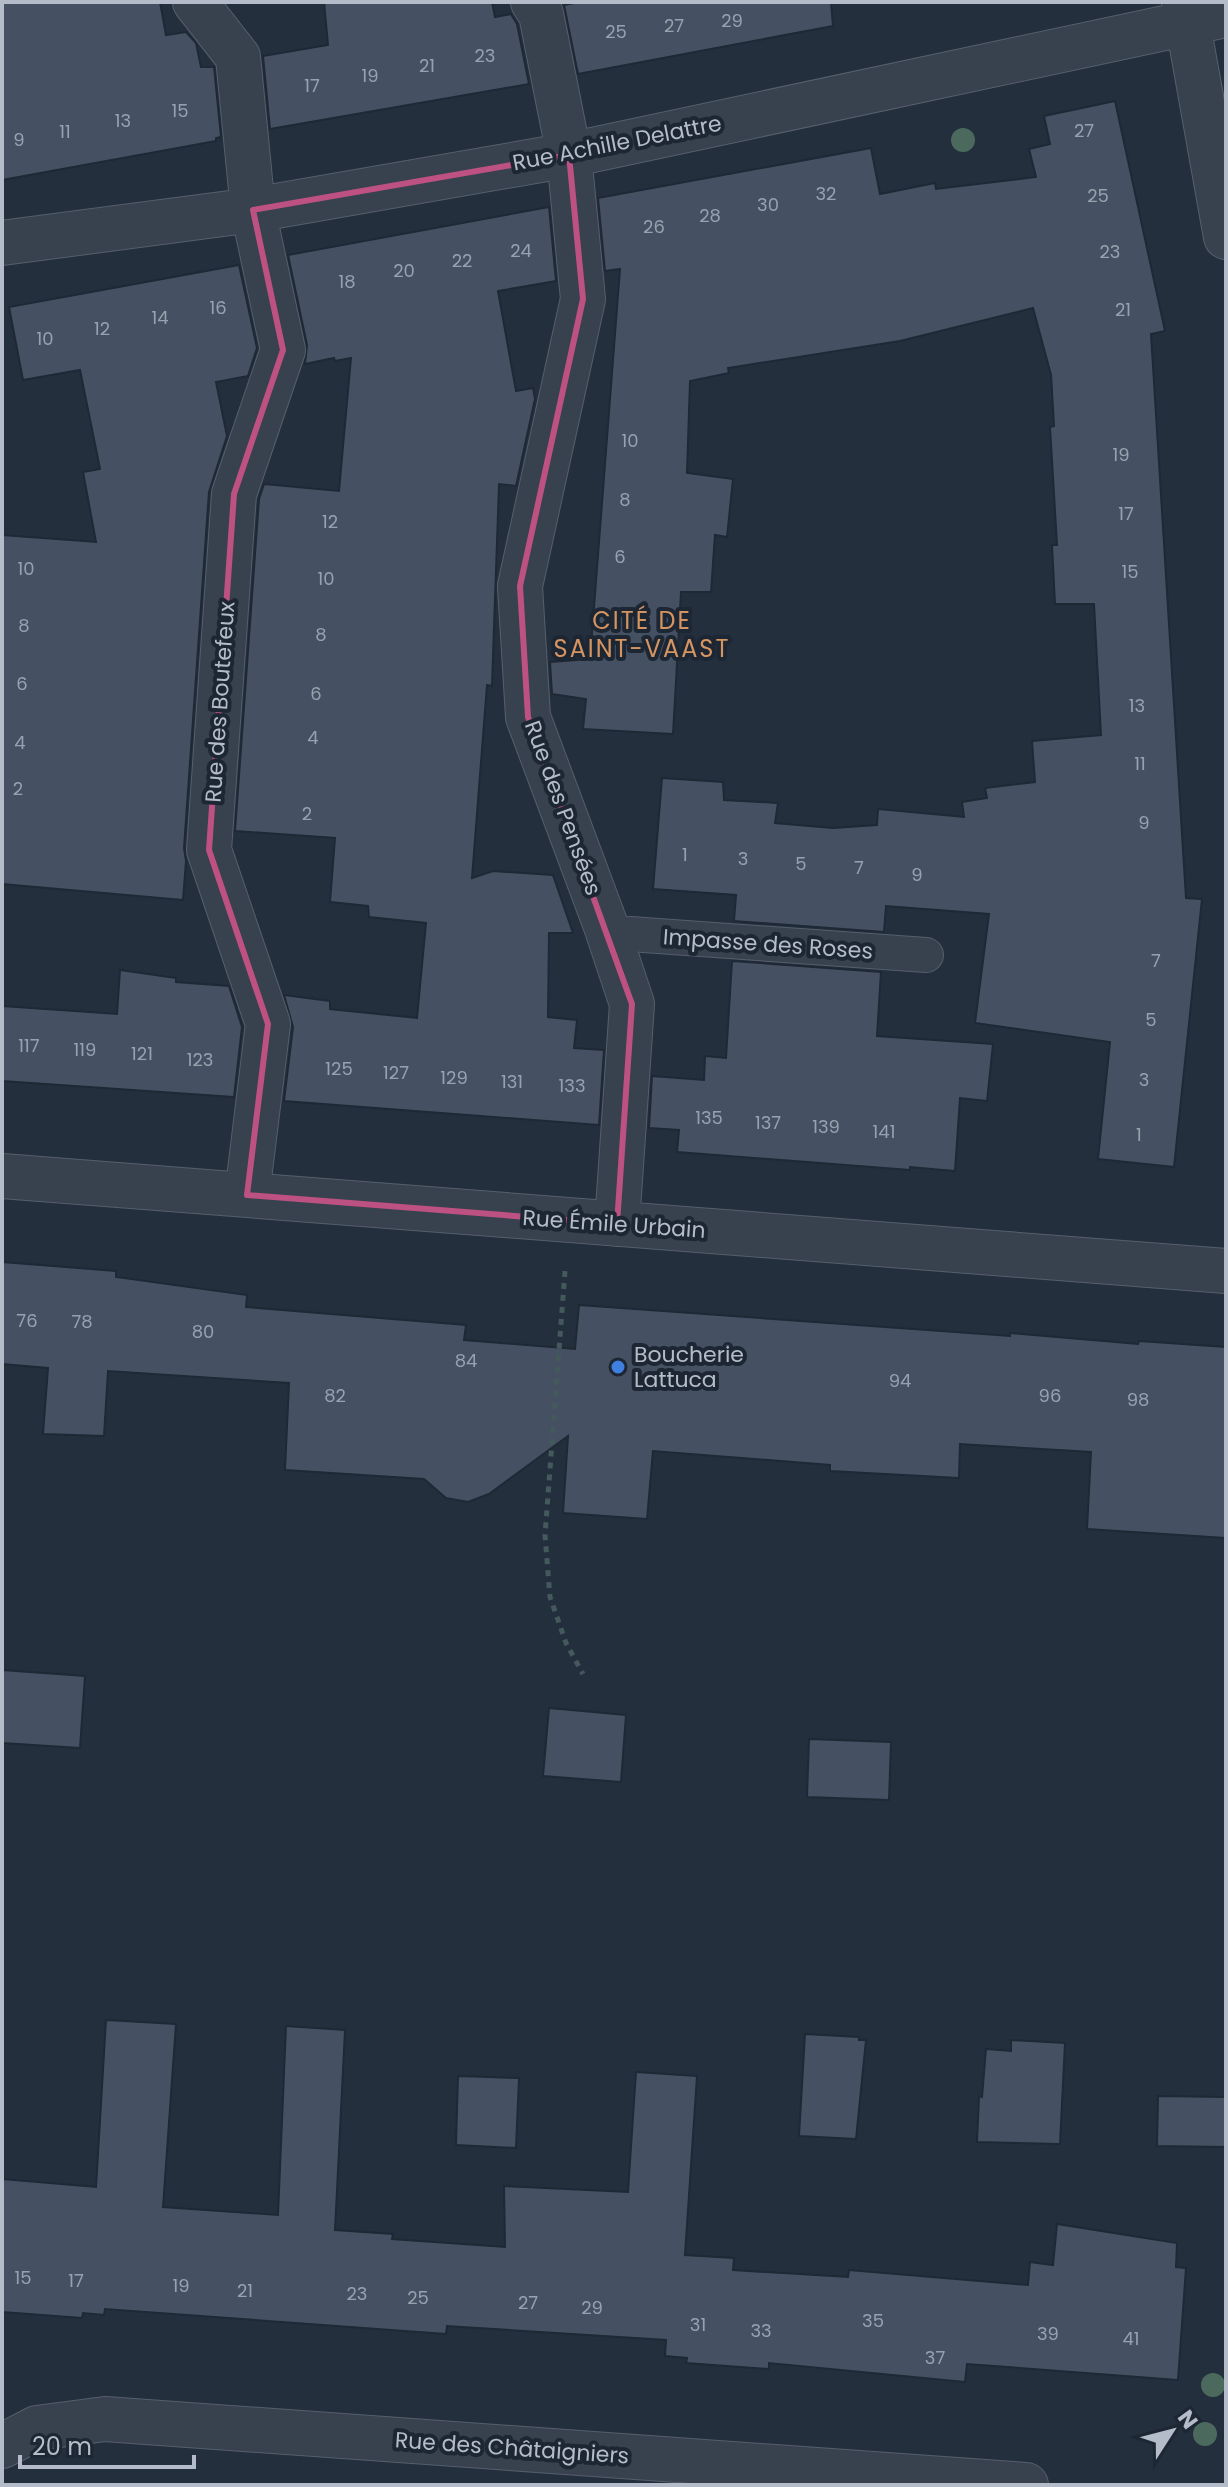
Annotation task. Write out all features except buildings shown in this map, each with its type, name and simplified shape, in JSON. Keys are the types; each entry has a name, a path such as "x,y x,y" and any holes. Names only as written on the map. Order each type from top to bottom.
{"street":[{"name":"Rue des Boutefeux","path":"195,2 238,57 253,210 283,350 234,494 209,850 268,1024 247,1195"},
{"name":"Rue des Pensées","path":"533,2 541,14 569,155 583,299 520,586 528,717 611,938 632,1004 617,1224"},
{"name":"Rue Achille Delattre","path":"2,243 253,210 569,155 1200,13"},
{"path":"1200,13 1226,237"},
{"name":"Rue Émile Urbain","path":"2,1176 1226,1271"},
{"name":"Rue des Châtaigniers","path":"2,2446 37,2428 105,2419 1026,2485"}],"lane":[{"name":"Impasse des Roses","path":"611,938 630,934 926,955"}],"path":[{"path":"568,1220 545,1535 550,1597 566,1643 583,1674"}],"highlighted area":[{"path":"569,155 583,299 520,586 528,717 632,1004 617,1224 247,1195 268,1024 209,850 234,494 283,350 253,210"}],"place":[{"name":"Boucherie Lattuca","path":"618,1367"}],"district":[{"name":"CITÉ DE SAINT-VAAST","path":"642,634"}]}
